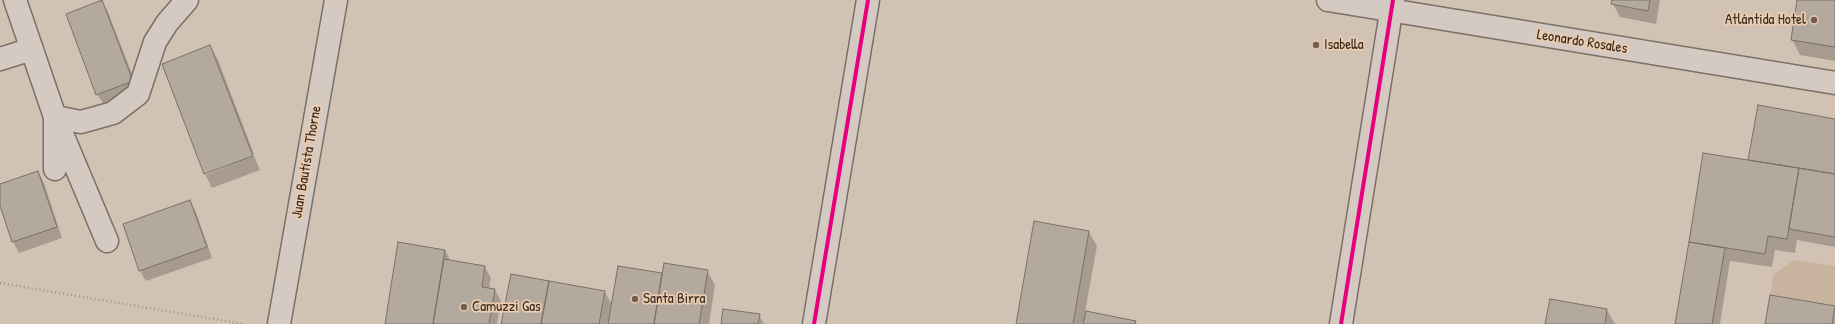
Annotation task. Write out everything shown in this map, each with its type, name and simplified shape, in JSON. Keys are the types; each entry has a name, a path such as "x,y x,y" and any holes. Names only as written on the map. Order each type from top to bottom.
{"street":[{"path":"15,0 55,117 107,241"},
{"path":"55,117 81,122 107,115 113,113 138,94 155,42 167,23 187,0"},
{"name":"Juan Bautista Thorne","path":"279,324 336,0"},
{"path":"814,324 868,0"},
{"name":"Leonardo Rosales","path":"1328,0 1392,6 1835,83"},
{"path":"1341,324 1392,6"},
{"path":"0,59 32,49"},
{"path":"55,117 55,169"}],"path":[{"path":"0,283 244,324"}],"shaded area":[{"path":"1794,260 1835,266 1835,306 1770,295 1774,274"}],"building":[{"path":"102,0 133,81 96,95 66,14"},
{"path":"1612,0 1650,0 1648,11 1611,4"},
{"name":"Atlántida Hotel","path":"1797,0 1835,0 1835,47 1791,40"},
{"path":"210,45 253,156 204,174 162,64"},
{"path":"1758,105 1835,119 1835,174 1748,160"},
{"path":"1703,153 1799,168 1787,239 1768,236 1765,254 1689,242"},
{"path":"1799,168 1835,174 1835,237 1789,229"},
{"path":"38,171 57,227 12,242 0,206 0,184"},
{"path":"190,200 207,247 139,271 123,224"},
{"path":"1034,221 1089,231 1073,324 1016,324"},
{"path":"398,242 445,250 433,324 385,324"},
{"path":"1689,242 1725,248 1712,324 1675,324"},
{"name":"Camuzzi Gas","path":"444,259 485,266 482,287 495,289 489,324 433,324"},
{"path":"664,263 708,270 699,324 654,324"},
{"name":"Santa Birra","path":"618,266 662,273 654,324 608,324"},
{"path":"511,274 549,281 541,324 501,324"},
{"path":"549,281 605,291 599,324 541,324"},
{"path":"1770,295 1835,306 1832,324 1765,324"},
{"path":"1550,299 1607,309 1605,324 1545,324"},
{"path":"723,309 760,314 758,324 721,324"},
{"path":"1086,311 1136,321 1135,324 1083,324"}],"transit line":[{"path":"814,324 868,0"},
{"path":"1341,324 1393,0"}],"place":[{"name":"Atlántida Hotel","path":"1814,20"},
{"name":"Isabella","path":"1316,45"},
{"name":"Santa Birra","path":"635,299"},
{"name":"Camuzzi Gas","path":"464,307"}]}
